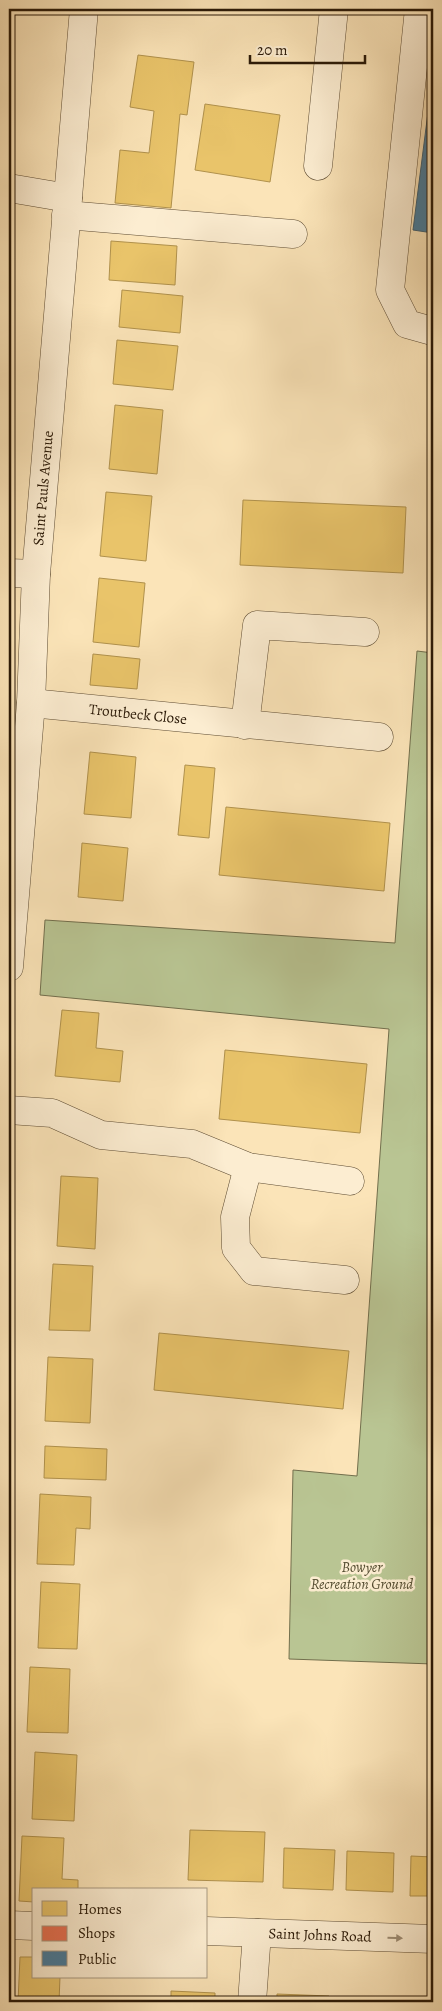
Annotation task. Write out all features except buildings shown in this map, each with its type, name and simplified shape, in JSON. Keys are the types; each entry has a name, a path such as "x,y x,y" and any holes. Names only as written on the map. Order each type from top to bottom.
{"street":[{"name":"Saint Pauls Avenue","path":"9,967 31,703 36,574 84,9"},
{"path":"318,166 334,9"},
{"path":"419,9 390,290 407,324 432,331"},
{"path":"9,188 67,206 293,234"},
{"path":"9,573 36,574"},
{"path":"245,725 257,625 365,632"},
{"name":"Troutbeck Close","path":"31,703 379,737"},
{"path":"9,1110 52,1113 101,1135 192,1144 248,1166 350,1181"},
{"path":"248,1166 235,1217 236,1248 254,1271 345,1280"},
{"path":"9,1925 32,1926"},
{"name":"Saint Johns Road","path":"208,1931 433,1939"},
{"path":"252,2002 257,1933"}],"green space":[{"name":"Bowyer Recreation Ground","path":"417,651 433,653 433,1664 289,1659 293,1470 357,1476 389,1029 40,995 45,920 395,943"}]}
